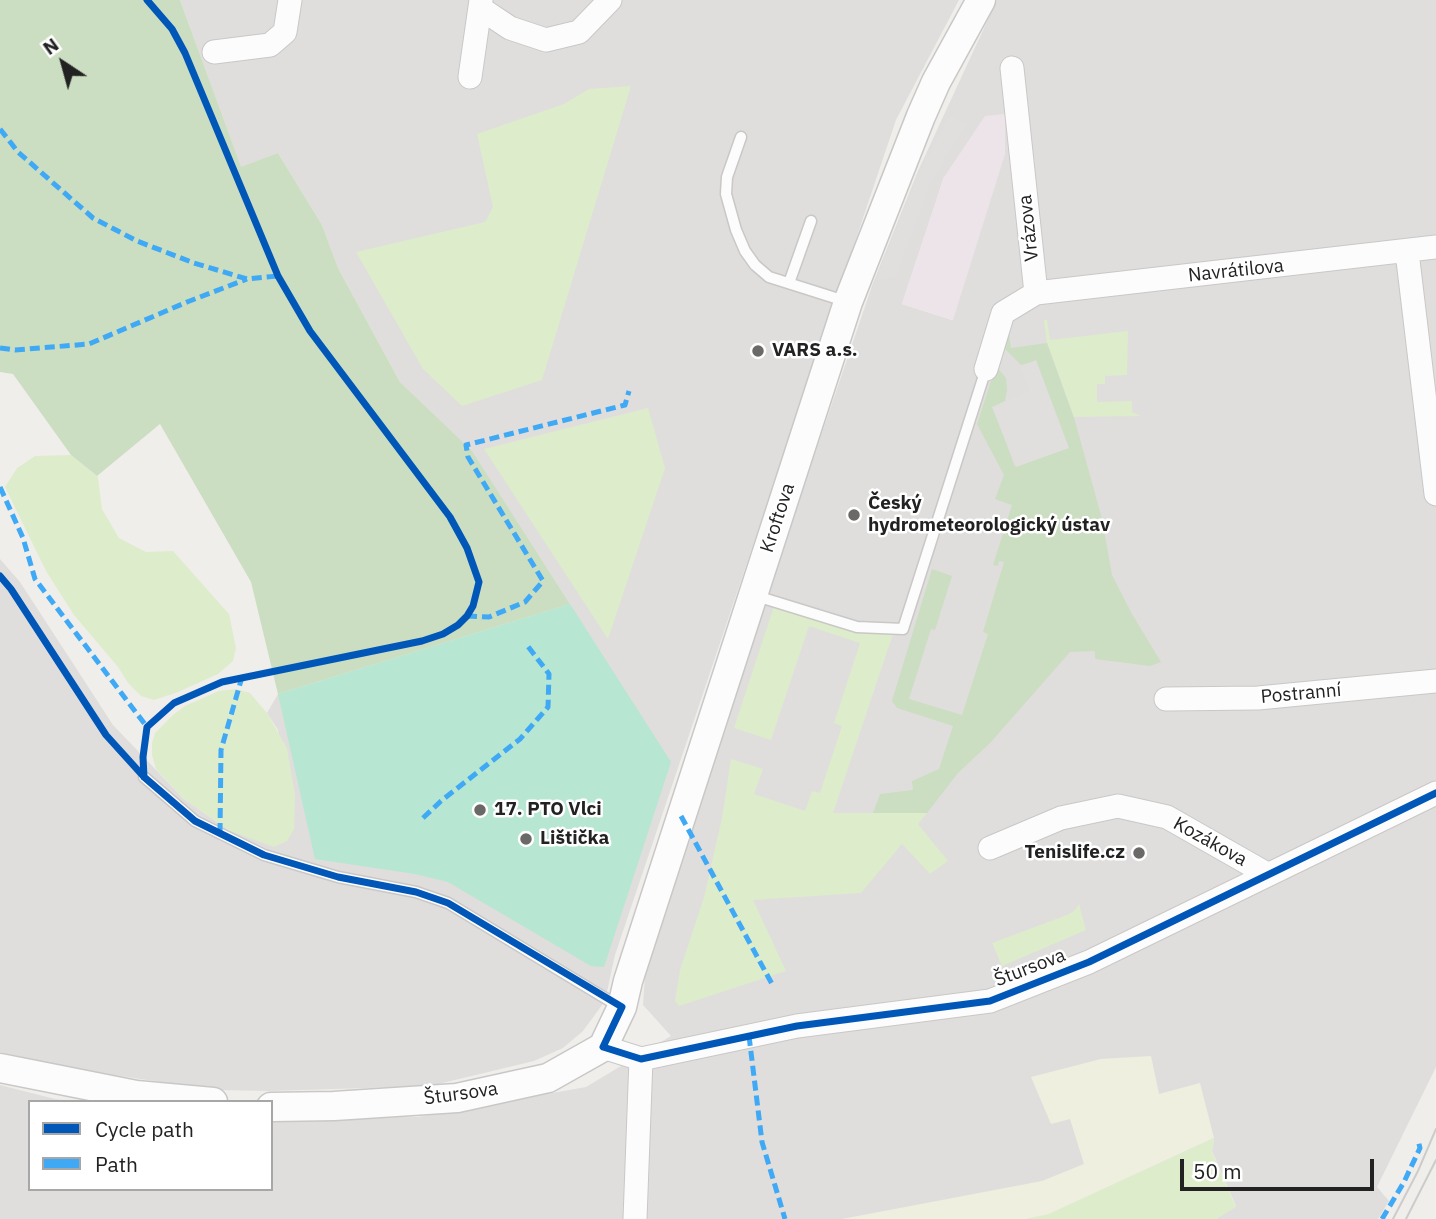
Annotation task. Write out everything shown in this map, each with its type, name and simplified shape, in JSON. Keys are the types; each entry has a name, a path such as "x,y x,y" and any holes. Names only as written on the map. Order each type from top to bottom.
{"street":[{"path":"214,52 270,46 285,32 290,0"},
{"path":"480,4 510,28 546,40 579,32 610,0"},
{"name":"Kroftova","path":"603,1047 622,1007 628,981 848,302 921,116 936,82 981,0"},
{"path":"470,77 480,4"},
{"name":"Vrázova","path":"1012,68 1035,293"},
{"name":"Navrátilova","path":"1035,293 1436,247"},
{"path":"1407,252 1436,495"},
{"path":"986,369 1003,313 1035,293"},
{"name":"Postranní","path":"1166,699 1258,698 1436,681"},
{"name":"Štursova","path":"273,1107 457,1098 548,1078 603,1047 641,1059 797,1026 990,1001 1089,962 1436,793"},
{"name":"Kozákova","path":"990,848 1061,818 1118,806 1167,817 1268,874"},
{"path":"635,1219 641,1059"},
{"path":"0,1068 136,1095 191,1100"}],"lane":[{"path":"741,137 727,177 726,194 745,251 755,265 769,277 848,302"},
{"path":"789,283 811,221"},
{"path":"753,595 857,627 903,629 986,369"},
{"path":"144,776 195,821 264,855 338,877 416,892 448,903 622,1007"}],"shaded area":[{"path":"180,0 959,0 896,120 615,955 605,1001 583,1031 563,1048 534,1061 430,1086 270,1091 214,1090 87,1071 0,1052 0,559 20,582 113,725 184,799 230,831 294,829 278,730 267,713 278,694 570,604 472,452 400,382 338,268 322,225 278,153 241,168"},
{"path":"997,0 1436,0 1436,1067 1377,1187 1389,1201 1378,1219 1216,1219 1236,1206 1212,1151 1214,1139 1049,1214 1026,1219 0,1219 0,1085 63,1100 28,1100 28,1191 273,1191 273,1118 418,1117 586,1087 671,1036 643,1005 645,974 746,656 873,283 918,171","holes":["944,177 953,320 902,304"]},
{"path":"1005,114 1005,154 953,320 902,304 944,177 985,116"},
{"path":"949,115 966,124 930,185 896,276 876,280 918,175"},
{"path":"1036,360 1069,448 1016,467 992,407 1030,391 1020,367"}],"green space":[{"path":"0,0 180,0 241,167 278,153 322,225 338,268 400,382 472,451 570,604 278,694 251,582 160,424 97,476 71,455 13,374 0,372"},
{"path":"631,86 542,380 462,406 423,369 356,252 485,222 493,207 477,134 564,104 589,89"},
{"path":"1044,320 1047,320 1050,340 1128,331 1127,375 1105,376 1105,384 1097,384 1097,402 1132,401 1132,412 1141,416 1074,417 1047,343"},
{"path":"1008,327 1011,348 1047,343 1075,421 1102,519 1112,575 1161,662 1150,666 1095,659 1095,651 1070,652 991,742 958,773 927,813 873,813 880,794 913,790 912,781 939,769 953,726 897,708 892,701 932,569 952,576 935,630 931,629 909,699 962,715 988,634 983,632 1004,562 999,561 998,566 993,565 1012,505 995,499 1004,475 977,424 997,367 1006,378 1007,390 1005,401 993,407 1015,467 1036,361 1021,365 1002,346"},
{"path":"648,408 665,468 608,639 484,449"},
{"path":"71,455 98,477 102,509 119,538 146,552 173,551 229,614 236,648 233,661 218,674 154,700 141,696 74,615 46,571 5,487 17,468 35,456"},
{"path":"777,597 893,634 833,813 927,813 918,824 948,861 930,874 902,844 861,893 753,900 786,971 679,1006 675,1001 680,970 704,897 722,818 731,759 763,769 754,794 805,811 812,791 820,793 842,726 834,723 860,643 809,626 771,740 734,728"},
{"name":"17. PTO Vlci","path":"570,604 671,762 604,967 591,966 448,882 415,874 315,859 278,694"},
{"path":"236,689 250,693 267,713 287,748 295,795 294,829 287,841 274,847 230,831 184,799 156,769 152,755 155,733 173,715 185,706 219,691"},
{"path":"1079,904 1086,930 1002,966 992,943 1067,915"},
{"path":"1151,1056 1159,1094 1200,1083 1214,1138 1049,1214 1026,1219 842,1219 1042,1181 1084,1164 1070,1119 1051,1124 1031,1077 1101,1059"},
{"path":"1214,1138 1212,1152 1236,1207 1216,1219 1026,1219 1049,1214"}],"tram line":[{"path":"1393,1219 1436,1129"},
{"path":"1406,1219 1436,1160"}],"marked path":[{"path":"0,129 18,152 93,218 137,241 194,263 247,279 278,276"},
{"path":"0,348 15,350 89,344 247,279"},
{"path":"467,616 489,617 525,602 543,581 468,457 466,445 625,405 629,391"},
{"path":"0,487 23,538 35,579 147,727"},
{"path":"423,818 520,739 548,707 549,674 527,645"},
{"path":"220,833 221,750 242,677"},
{"path":"681,816 772,984"},
{"path":"749,1036 762,1142 785,1219"},
{"path":"1382,1219 1420,1148 1418,1140"}],"cycle path":[{"path":"144,777 143,757 147,727 174,703 222,682 422,641 443,634 467,616 473,606 479,582 467,548 450,517 310,331 278,276 185,53 172,29 147,0"},
{"path":"0,576 106,735 144,777 195,821 264,855 338,877 416,892 448,903 622,1007 603,1047 641,1059 797,1026 990,1001 1089,962 1436,793"}],"place":[{"name":"VARS a.s.","path":"758,351"},
{"name":"Český hydrometeorologický ústav","path":"854,515"},
{"name":"17. PTO Vlci","path":"480,810"},
{"name":"Lištička","path":"526,839"},
{"name":"Tenislife.cz","path":"1139,853"}]}
